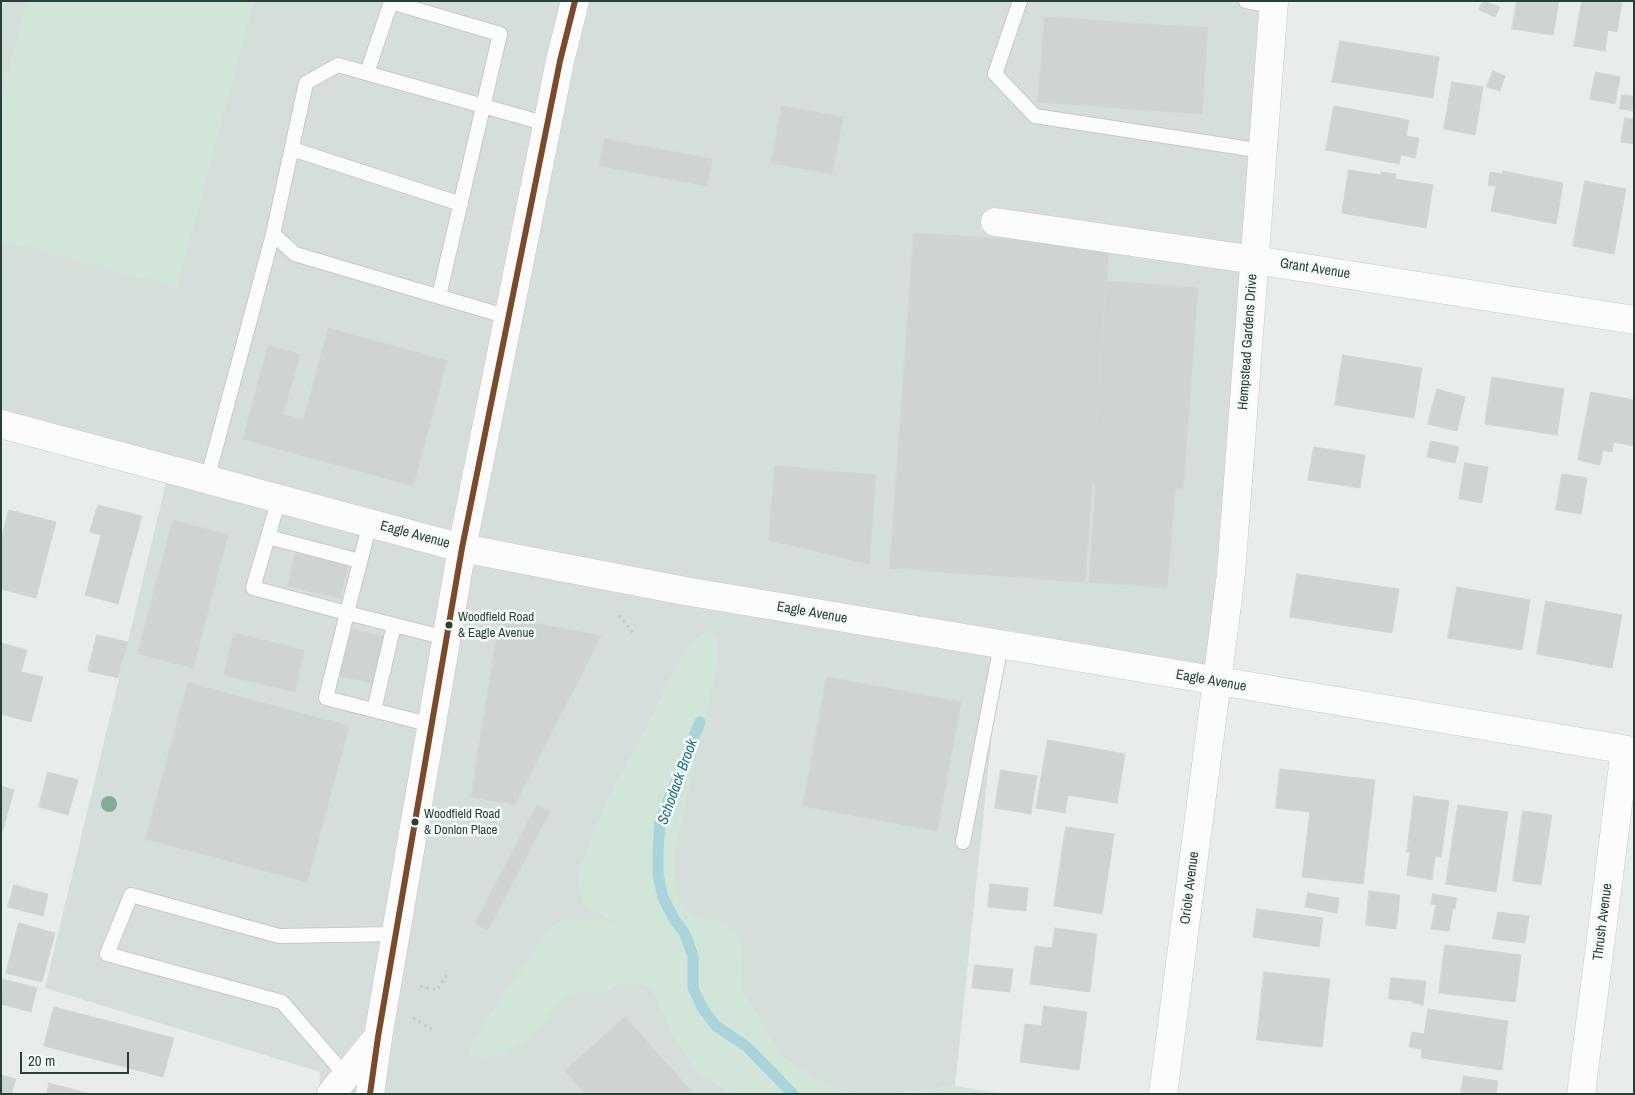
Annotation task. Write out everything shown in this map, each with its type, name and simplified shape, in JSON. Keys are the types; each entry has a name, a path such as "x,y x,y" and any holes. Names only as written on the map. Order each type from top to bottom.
{"street":[{"path":"370,1094 395,934 462,548 560,61 575,1"},
{"name":"Hempstead Gardens Drive","path":"1216,681 1231,574 1274,4"},
{"name":"Grant Avenue","path":"995,222 1255,260 1634,320"},
{"name":"Eagle Avenue","path":"1,424 462,548 685,591 1629,751"},
{"name":"Oriole Avenue","path":"1163,1094 1216,681"},
{"name":"Thrush Avenue","path":"1581,1094 1629,751"},
{"path":"338,1085 378,1037"}],"lane":[{"path":"1020,1 995,74 1035,116 1263,151"},
{"path":"1246,1 1274,4"},
{"path":"367,73 391,2 500,34 439,296"},
{"path":"207,480 273,234 306,83 338,65 547,124"},
{"path":"292,149 461,204"},
{"path":"273,234 295,254 508,317"},
{"path":"278,499 253,588 446,638"},
{"path":"370,523 326,698 432,725"},
{"path":"268,537 360,561"},
{"path":"374,710 394,625"},
{"path":"963,842 1001,645"},
{"path":"338,1085 282,1002 107,954 131,895 279,936 395,934"}],"path":[{"path":"619,615 634,634"},
{"path":"413,985 437,990 448,973"},
{"path":"407,1014 432,1029"}],"shaded area":[{"path":"1,1 1265,1 1208,670 1003,629 955,1086 891,1094 319,1094 320,1072 45,988 169,470 1,424"}],"green space":[{"path":"27,1 254,1 177,287 1,240 1,97"},
{"path":"712,634 718,645 717,666 674,854 676,895 683,907 695,915 725,924 736,931 742,947 741,977 743,991 781,1055 815,1080 843,1091 866,1094 732,1094 699,1074 674,1037 652,989 639,983 630,982 621,984 603,993 569,996 556,1005 526,1041 499,1054 469,1058 472,1044 502,994 524,967 547,930 565,919 580,918 619,924 585,906 580,891 578,872 605,804 645,730 675,668 691,642 702,635"},
{"path":"955,1086 1005,1094 891,1094"}],"building":[{"path":"1483,1 1500,7 1495,17 1479,10"},
{"path":"1517,1 1559,1 1553,35 1512,29"},
{"path":"1582,1 1622,1 1617,32 1608,30 1605,51 1574,46"},
{"path":"1045,17 1208,28 1202,114 1038,102"},
{"path":"1340,41 1439,57 1433,98 1332,82"},
{"path":"1493,71 1505,76 1500,91 1487,87"},
{"path":"1596,72 1620,77 1615,104 1590,99"},
{"path":"1452,82 1483,87 1475,135 1444,129"},
{"path":"1622,95 1634,96 1634,111 1620,109"},
{"path":"782,106 843,117 832,174 771,163"},
{"path":"1334,106 1409,120 1406,136 1419,138 1415,158 1401,155 1399,164 1326,150"},
{"path":"1625,118 1634,119 1634,144 1621,142"},
{"path":"605,139 712,159 707,186 600,166"},
{"path":"1349,170 1381,175 1381,172 1396,174 1395,179 1433,185 1426,228 1342,213"},
{"path":"1503,171 1563,183 1556,224 1491,211 1496,186 1488,185 1490,172 1502,174"},
{"path":"1585,181 1626,189 1614,254 1573,246"},
{"path":"914,233 1109,246 1085,582 890,568"},
{"path":"1106,281 1198,288 1183,490 1175,489 1167,588 1089,582 1096,484 1092,483"},
{"path":"329,328 447,361 413,486 243,439 268,346 300,354 283,415 303,420"},
{"path":"1343,355 1422,368 1414,418 1335,405"},
{"path":"1492,377 1564,389 1557,435 1485,424"},
{"path":"1437,389 1465,397 1457,431 1428,424"},
{"path":"1591,392 1634,400 1634,446 1614,442 1612,452 1603,450 1600,465 1578,460"},
{"path":"1431,441 1459,447 1455,463 1427,457"},
{"path":"1314,447 1365,455 1360,488 1308,480"},
{"path":"1465,463 1488,467 1482,503 1459,499"},
{"path":"775,466 876,475 869,564 769,540"},
{"path":"1562,474 1587,478 1581,514 1556,510"},
{"path":"98,505 142,516 118,604 85,595 101,535 90,532"},
{"path":"9,510 56,522 36,598 1,589 1,539"},
{"path":"173,520 228,535 193,668 138,654"},
{"path":"297,548 349,560 340,598 288,586"},
{"path":"1297,574 1399,589 1392,633 1290,617"},
{"path":"1457,587 1530,600 1522,650 1448,638"},
{"path":"1546,601 1622,615 1612,668 1537,654"},
{"path":"507,618 601,636 515,804 471,797 499,623"},
{"path":"351,629 387,637 376,684 340,676"},
{"path":"234,633 304,650 295,692 224,675"},
{"path":"97,635 128,642 118,678 88,671"},
{"path":"1,643 27,650 21,672 43,677 31,722 1,714"},
{"path":"827,677 961,702 937,831 803,806"},
{"path":"188,683 349,726 307,882 146,839"},
{"path":"1048,740 1125,754 1117,803 1068,795 1065,813 1036,808"},
{"path":"1280,769 1375,780 1363,884 1302,877 1310,812 1276,808"},
{"path":"1001,770 1037,776 1031,814 995,808"},
{"path":"48,772 78,780 68,815 39,807"},
{"path":"1,786 14,790 2,833 1,833"},
{"path":"1414,796 1449,801 1441,857 1435,856 1432,880 1407,875 1410,852 1407,852"},
{"path":"537,805 550,811 488,930 475,924"},
{"path":"1458,805 1508,812 1496,892 1446,884"},
{"path":"1523,811 1552,815 1541,885 1513,881"},
{"path":"1066,827 1114,834 1102,914 1054,906"},
{"path":"990,884 1028,888 1026,911 988,907"},
{"path":"14,885 48,894 43,916 8,907"},
{"path":"1369,891 1400,895 1396,929 1366,925"},
{"path":"1308,893 1339,898 1337,913 1305,907"},
{"path":"1433,894 1457,898 1455,909 1453,908 1449,931 1431,929 1436,905 1431,904"},
{"path":"1257,909 1323,918 1319,947 1253,937"},
{"path":"1498,912 1529,916 1525,943 1493,939"},
{"path":"19,923 55,933 42,982 6,973"},
{"path":"1055,928 1097,934 1090,992 1030,984 1035,946 1052,948"},
{"path":"1445,945 1521,955 1515,1002 1439,993"},
{"path":"975,965 1013,969 1010,992 972,988"},
{"path":"1264,972 1330,979 1322,1047 1257,1040"},
{"path":"1391,978 1426,981 1423,1005 1413,1003 1413,1001 1389,999"},
{"path":"3,979 37,988 31,1012 1,1004"},
{"path":"1044,1006 1087,1012 1079,1070 1020,1062 1025,1024 1041,1026"},
{"path":"54,1007 174,1038 163,1077 44,1046"},
{"path":"1428,1009 1508,1021 1502,1070 1421,1058 1422,1049 1409,1047 1412,1032 1424,1034"},
{"path":"625,1017 694,1094 586,1094 565,1071"},
{"path":"1,1075 16,1079 11,1094 1,1094"},
{"path":"1464,1076 1498,1081 1496,1094 1461,1092"},
{"path":"49,1083 90,1094 47,1094"}],"waterway":[{"name":"Schodack Brook","path":"700,722 660,822 658,875 663,897 674,919 685,934 693,956 693,988 703,1009 716,1026 747,1047 793,1094"}],"transit line":[{"path":"370,1094 378,1037 462,548 560,61 575,1"}],"place":[{"name":"Woodfield Road & Eagle Avenue","path":"449,625"},
{"name":"Woodfield Road & Donlon Place","path":"415,822"}]}
